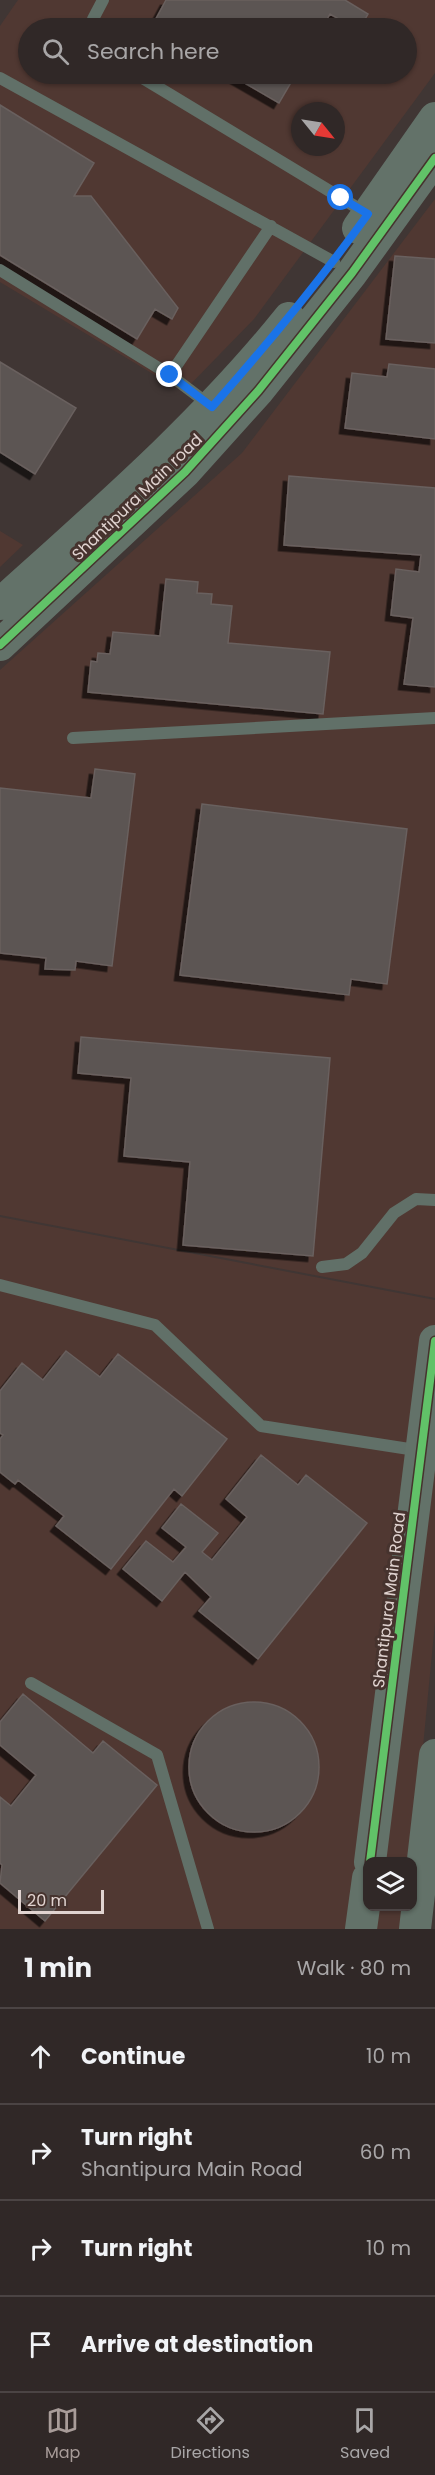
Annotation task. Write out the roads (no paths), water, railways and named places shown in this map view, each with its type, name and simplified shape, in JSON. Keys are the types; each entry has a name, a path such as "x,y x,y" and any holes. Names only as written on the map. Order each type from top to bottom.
{"street":[{"name":"Shantipura Main Road","path":"0,604 146,473 212,407 266,347 334,262 435,118"},
{"name":"Shantipura Main road","path":"0,645 185,472 258,391 352,273 435,158"},
{"name":"Shantipura Main Road","path":"370,1857 428,1452 435,1341"},
{"path":"415,1929 435,1755"},
{"path":"361,1929 363,1911"}],"lane":[{"path":"94,18 103,0"},
{"path":"0,78 334,262"},
{"path":"153,84 368,214"},
{"path":"170,375 271,226"},
{"path":"0,270 170,375 212,407"},
{"path":"73,738 435,718"},
{"path":"322,1267 346,1264 362,1252 393,1213 416,1198 435,1200"},
{"path":"0,1285 155,1325 261,1426 428,1452"},
{"path":"31,1683 158,1755 208,1929"}]}
